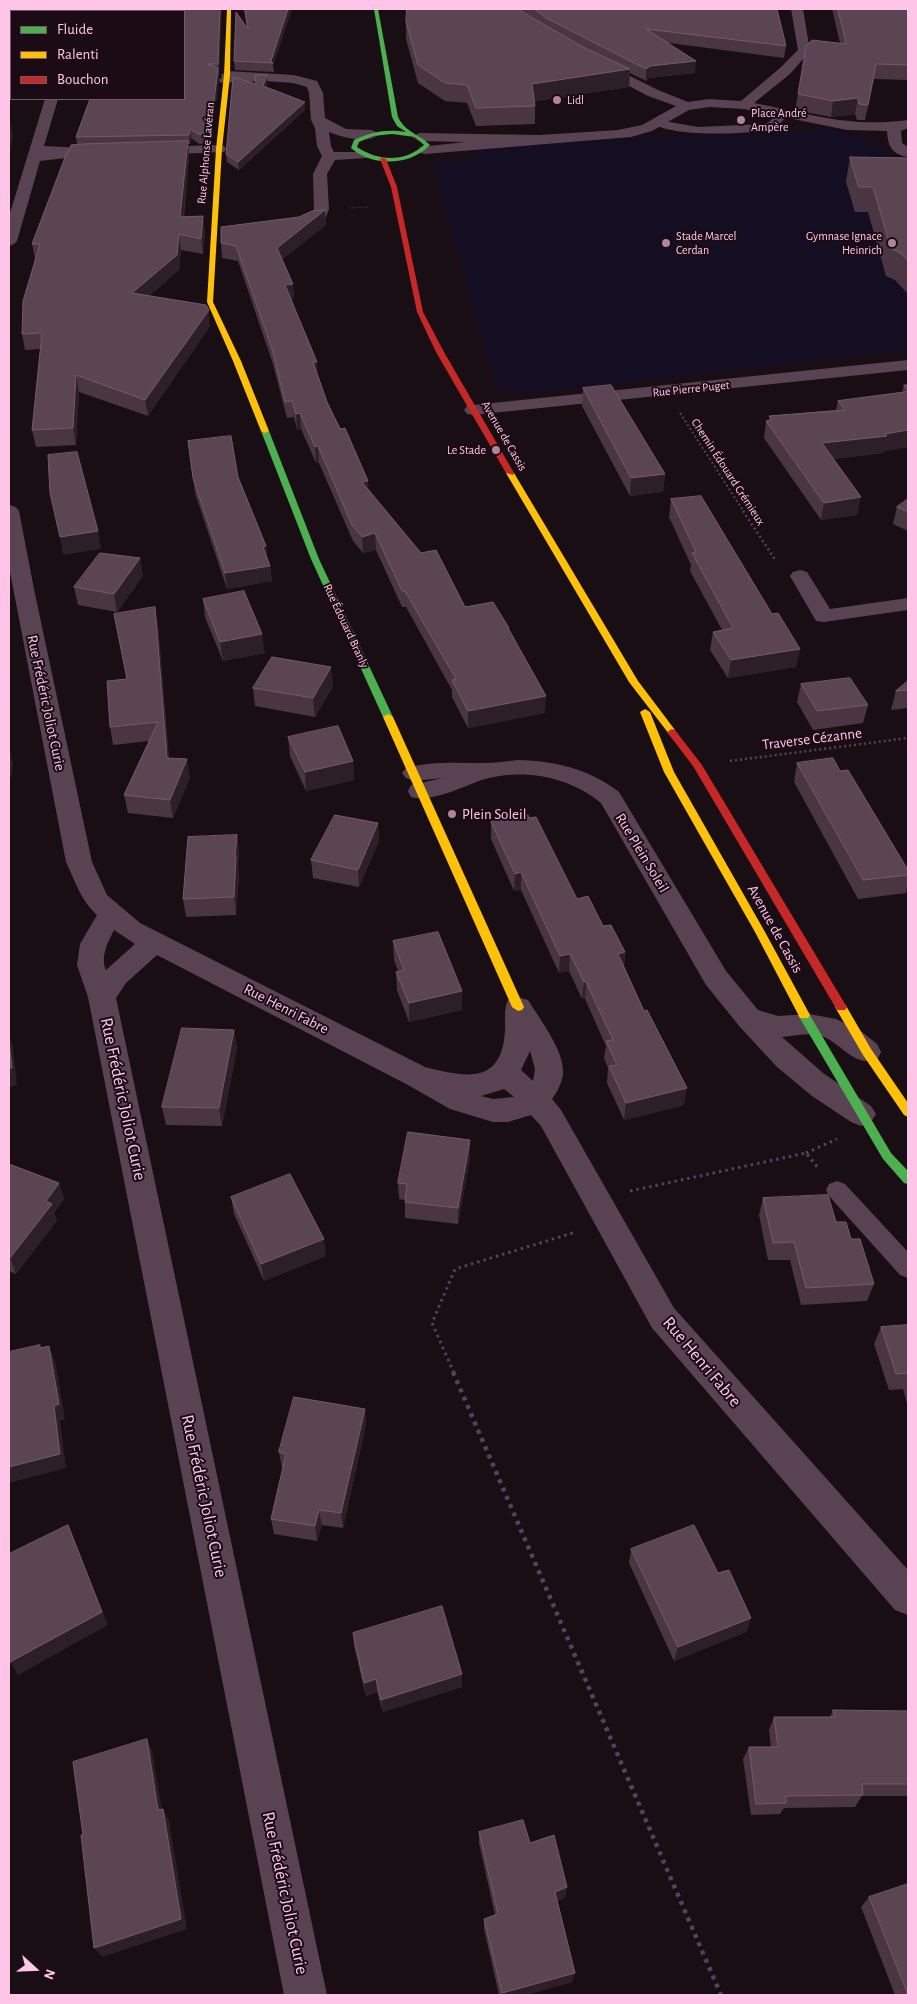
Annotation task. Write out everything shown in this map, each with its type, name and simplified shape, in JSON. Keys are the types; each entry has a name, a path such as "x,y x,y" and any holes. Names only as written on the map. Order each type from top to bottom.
{"main road":[{"name":"Rue Alphonse Lavéran","path":"222,232 219,149 230,9"},
{"path":"376,9 395,117 399,125 417,144"},
{"path":"375,128 392,132 417,144 395,159 362,155 354,148 354,144 360,138 375,128"},
{"path":"394,187 417,144"},
{"name":"Avenue de Cassis","path":"383,159 394,187 420,312 440,352 634,682 697,765 867,1052 908,1112"},
{"name":"Rue Édouard Branly","path":"222,232 210,302 237,361 315,559 518,1007"},
{"name":"Avenue de Cassis","path":"634,682 669,772 861,1114 887,1156 908,1179"}],"street":[{"path":"744,105 785,71 804,51 798,9"},
{"path":"584,57 653,93 687,106"},
{"path":"226,77 294,79 312,84 316,93 318,120 322,128 328,160 322,168 320,175 321,214 300,225 276,229"},
{"path":"9,241 36,153 50,100"},
{"path":"417,144 625,133 643,130 687,106 711,103 744,105 855,126 902,125"},
{"path":"318,120 335,130 350,134"},
{"path":"895,145 894,131 902,125"},
{"path":"855,126 908,153"},
{"path":"326,151 331,139 375,128"},
{"path":"132,151 219,149"},
{"path":"326,151 362,155"},
{"path":"36,153 89,152"},
{"name":"Rue Pierre Puget","path":"473,410 666,392 908,365"},
{"name":"Rue Frédéric Joliot Curie","path":"9,512 19,619 79,862 96,900 130,930 154,942 116,976 102,997"},
{"path":"800,576 824,616 908,604"},
{"name":"Rue Plein Soleil","path":"417,782 453,783 485,771 516,766 549,768 581,777 600,788 610,798 716,978 786,1059 823,1090 861,1114"},
{"name":"Rue Frédéric Joliot Curie","path":"111,914 93,944 90,965 102,997 306,1995"},
{"name":"Rue Henri Fabre","path":"154,942 418,1077 450,1097 477,1108 509,1110 524,1106 534,1099"},
{"name":"Rue Édouard Branly","path":"504,1074 518,1046 521,1026 518,1007"},
{"name":"Rue Édouard Branly","path":"518,1007 545,1055 549,1071 542,1091 534,1099"},
{"path":"749,1018 778,1027 809,1024 826,1026 838,1031 867,1052"},
{"name":"Rue Henri Fabre","path":"418,1077 459,1086 479,1086 504,1074 534,1099 555,1126 663,1318 908,1596"}],"lane":[{"path":"658,123 691,132 766,127 774,124 785,113"},
{"path":"838,1190 908,1268"}],"path":[{"path":"344,208 374,207"},
{"name":"Chemin Édouard Crémieux","path":"666,392 777,561"},
{"name":"Traverse Cézanne","path":"728,761 908,738"},
{"path":"628,1191 806,1153 842,1136"},
{"path":"806,1153 838,1190"},
{"path":"579,1231 455,1270 432,1323 721,1995"}],"shaded area":[{"name":"Stade Marcel Cerdan","path":"835,128 861,135 908,163 855,212 868,212 908,275 908,350 526,393 496,387 432,163 475,159 471,149 475,147"}],"building":[{"path":"9,9 220,9 218,64 208,64 218,68 210,134 198,134 190,129 189,135 76,137 90,100 185,100 185,10 10,10 9,85"},
{"path":"245,9 288,9 271,61 273,63 234,61 236,12 248,29"},
{"path":"407,9 520,9 583,47 630,69 532,84 535,106 476,108 467,85 445,83 418,65 406,22"},
{"path":"535,9 777,9 786,46 646,29 696,61 650,66 646,69 546,18"},
{"path":"838,9 908,9 908,65 876,64 868,105 859,104 858,98 833,101 798,94 806,46 812,40 846,44"},
{"path":"267,75 263,86 305,102 238,162 226,154 233,77 256,84 255,76"},
{"path":"188,141 180,217 203,216 201,239 179,234 177,255 132,293 206,305 209,310 145,400 76,375 73,428 32,430 42,333 22,334 23,301 40,244 32,244 67,152 70,150 71,145 82,144"},
{"path":"850,157 908,158 908,261 901,253 891,249 873,187 859,187"},
{"path":"325,210 277,248 293,284 285,285 317,362 313,362 327,402 340,429 345,428 368,481 362,482 421,553 436,550 465,607 493,602 546,696 468,711 452,680 456,679 405,591 402,591 375,533 362,537 352,525 318,446 315,447 300,413 296,414 292,401 285,402 272,349 236,246 221,243 221,227 299,217 312,211"},
{"path":"611,385 665,474 631,478 583,388"},
{"path":"908,392 908,430 885,434 887,436 822,443 861,497 824,503 766,421 772,420 769,416 845,410 838,401"},
{"path":"231,436 238,477 266,546 263,547 270,566 225,573 193,478 188,441"},
{"path":"77,452 98,531 60,537 50,493 48,455"},
{"path":"701,496 772,614 778,613 800,649 731,660 713,632 733,628 692,553 696,552 671,499"},
{"path":"908,499 908,512 897,507"},
{"path":"100,553 140,558 114,594 74,587"},
{"path":"244,591 262,634 220,642 203,599"},
{"path":"155,607 167,758 187,759 170,800 124,795 158,722 110,727 107,681 127,679 114,614"},
{"path":"272,657 331,667 313,698 253,688"},
{"path":"850,678 868,705 817,711 801,684"},
{"path":"908,681 908,690 896,691"},
{"path":"338,726 353,761 305,772 288,737"},
{"path":"833,758 840,771 848,770 908,870 908,875 863,880 797,763"},
{"path":"335,815 378,823 358,870 311,860"},
{"path":"528,815 529,818 536,817 577,899 588,896 603,926 611,925 625,952 618,954 644,1011 647,1010 687,1088 626,1103 609,1066 617,1065 606,1041 613,1040 586,982 584,982 570,954 560,956 521,872 515,874 491,822"},
{"path":"237,835 234,897 183,899 188,837"},
{"path":"438,932 462,991 409,1003 396,972 404,970 393,941"},
{"path":"182,1028 234,1030 219,1108 162,1107"},
{"path":"9,1042 12,1068 9,1068"},
{"path":"408,1132 470,1140 458,1208 405,1202 407,1184 398,1183"},
{"path":"9,1164 59,1183 46,1201 52,1204 10,1258 9,1258"},
{"path":"290,1174 324,1239 261,1264 231,1197"},
{"path":"828,1195 836,1222 846,1222 851,1239 860,1239 874,1284 806,1288 794,1242 773,1243 763,1198"},
{"path":"908,1325 908,1373 896,1374 881,1327"},
{"path":"40,1345 40,1348 49,1346 59,1404 54,1406 60,1454 9,1467 9,1352"},
{"path":"294,1397 365,1409 341,1513 319,1510 315,1526 271,1519 286,1454 279,1452"},
{"path":"68,1525 102,1612 10,1662 9,1554"},
{"path":"694,1525 718,1573 729,1570 751,1618 678,1647 631,1549"},
{"path":"442,1606 462,1674 381,1700 376,1679 364,1683 353,1633"},
{"path":"833,1710 907,1711 908,1784 862,1784 863,1795 786,1796 786,1803 756,1804 749,1747 778,1747 774,1717 835,1717"},
{"path":"147,1739 158,1810 163,1809 181,1919 94,1948 81,1835 83,1835 73,1762"},
{"path":"523,1820 530,1843 554,1835 567,1887 555,1892 575,1973 502,1993 484,1919 498,1914 479,1832"},
{"path":"908,1884 908,1995 869,1897"}],"traffic: fast":[{"path":"376,9 395,117 399,125 410,133"},
{"path":"392,132 417,136 427,145 420,152 411,156 392,160 371,157 354,148 356,141 372,134 392,132"},
{"path":"265,431 315,559 388,717"},
{"path":"804,1015 887,1156 908,1179"}],"traffic: slow":[{"path":"229,9 227,75 219,149 210,302 237,361 265,431"},
{"path":"510,473 634,682 672,732"},
{"path":"645,712 669,772 760,932 804,1015"},
{"path":"388,717 518,1007"},
{"path":"841,1007 867,1052 908,1112"}],"traffic: jam":[{"path":"383,159 394,187 420,312 440,352 510,473"},
{"path":"672,732 697,765 841,1007"}],"place":[{"name":"Lidl","path":"557,100"},
{"name":"Place André Ampère","path":"741,120"},
{"name":"Stade Marcel Cerdan","path":"666,243"},
{"name":"Gymnase Ignace Heinrich","path":"892,243"},
{"name":"Le Stade","path":"496,450"},
{"name":"Plein Soleil","path":"452,814"}]}
